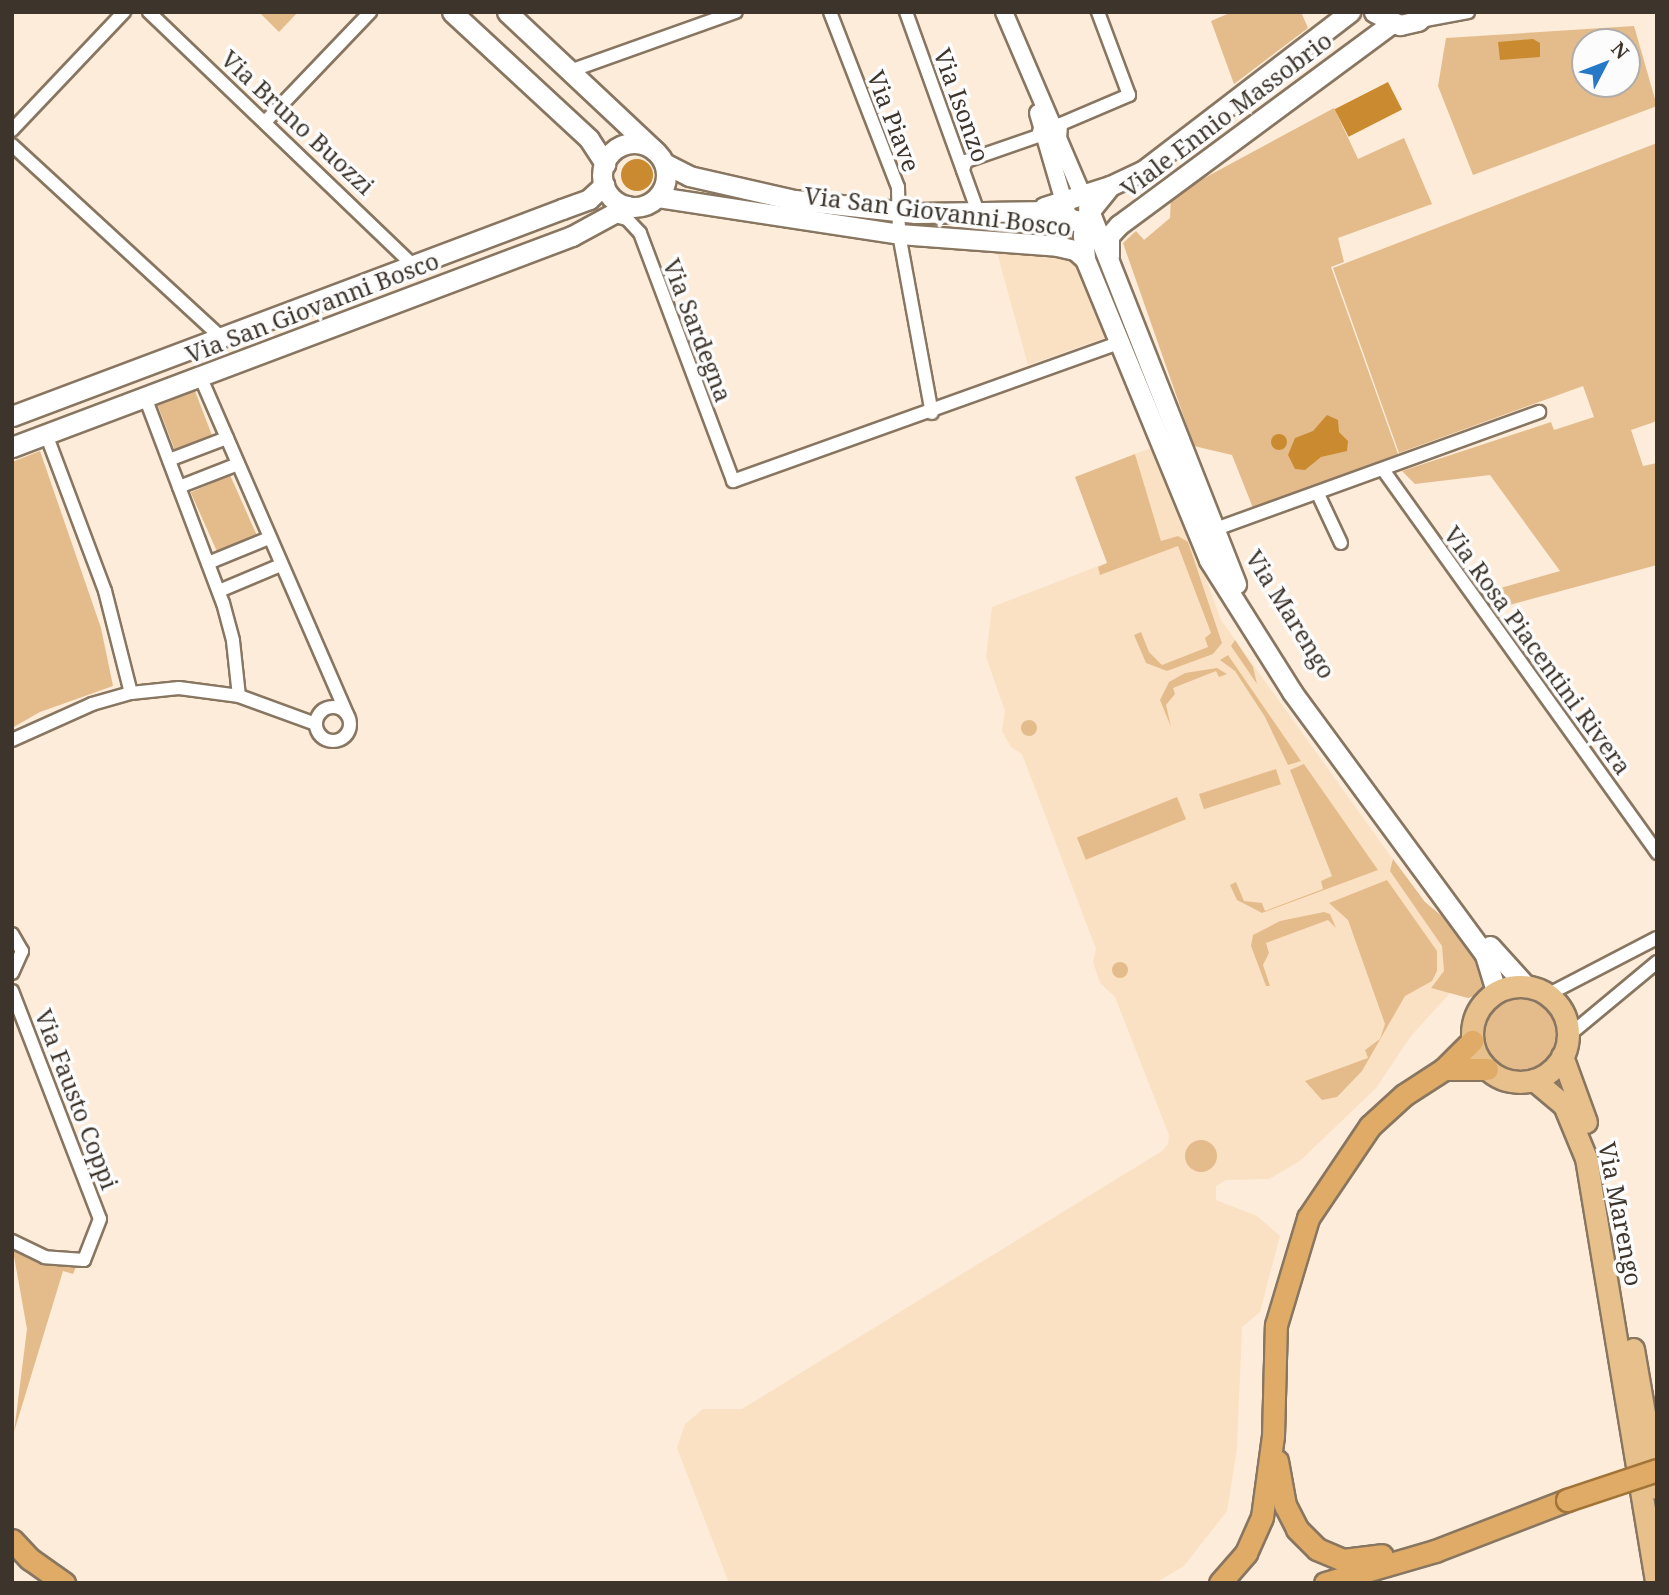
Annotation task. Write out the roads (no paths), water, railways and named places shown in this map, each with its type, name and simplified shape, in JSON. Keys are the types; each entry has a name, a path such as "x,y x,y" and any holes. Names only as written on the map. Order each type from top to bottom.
{"highway":[{"path":"1220,1583 1246,1553 1262,1517 1273,1436 1276,1325 1308,1218 1370,1126 1404,1095 1444,1069 1472,1041"},
{"path":"1444,1069 1487,1069"},
{"path":"1273,1436 1284,1505 1297,1529 1317,1549 1343,1560 1419,1546 1435,1551"},
{"path":"1377,1582 1657,1470"},
{"path":"1325,1583 1435,1551 1569,1507 1657,1487"},
{"path":"12,1541 30,1559 64,1583"}],"main road":[{"path":"452,12 589,138 605,164 604,185 611,197 627,206"},
{"path":"507,12 659,157 666,181 658,197"},
{"name":"Viale Ennio Massobrio","path":"1110,186 1167,154 1350,12"},
{"path":"1374,12 1400,24"},
{"name":"Viale Ennio Massobrio","path":"1126,220 1400,24 1427,12"},
{"name":"Via San Giovanni Bosco","path":"12,447 572,236 627,206 643,206 658,197 900,234 1054,244 1075,250 1082,222 1037,211 897,211 795,200 689,176 642,145 627,145 614,152 605,164"},
{"name":"Via San Giovanni Bosco","path":"13,415 589,199 604,185"},
{"path":"1082,222 1110,186"},
{"path":"1011,212 1082,222 1126,220"},
{"path":"1110,260 1109,236 1126,220"},
{"path":"1082,222 1122,342 1199,538 1232,603 1330,747 1485,955 1494,974 1496,992"},
{"name":"Via Marengo","path":"1082,222 1110,260 1213,530 1237,584 1267,635 1500,958 1537,991"},
{"path":"414,266 430,288"},
{"path":"222,338 233,363"},
{"path":"13,415 39,437"},
{"path":"1537,991 1562,1012 1565,1046 1551,1070 1534,1080 1507,1080 1487,1069 1472,1041 1476,1014 1496,992 1537,991"},
{"name":"Via Marengo","path":"1565,1046 1603,1182 1657,1487"},
{"name":"Via Marengo","path":"1534,1080 1566,1108 1586,1158 1656,1583"}],"street":[{"path":"12,130 124,12"},
{"name":"Via Bruno Buozzi","path":"149,12 266,121 414,266"},
{"path":"266,121 370,12"},
{"path":"570,71 736,12"},
{"name":"Via Piave","path":"830,12 898,187 900,234 932,413"},
{"name":"Via Isonzo","path":"906,12 978,212"},
{"path":"1004,12 1031,83 1060,140 1073,173 1082,222"},
{"path":"1060,140 1060,124 1128,96 1098,12"},
{"path":"1400,24 1468,12"},
{"path":"1031,83 1056,177 1082,222"},
{"path":"963,170 967,160 1038,136 1041,124"},
{"path":"12,145 222,338"},
{"name":"Viale Ennio Massobrio","path":"1073,173 1091,188 1110,186"},
{"path":"1011,212 1053,199 1056,177"},
{"name":"Via Sardegna","path":"605,216 624,217 637,229 733,481 932,413"},
{"path":"932,413 1122,342"},
{"path":"12,740 55,718 131,693 179,688 239,696 316,724 325,738 340,739 349,729 347,714 200,376"},
{"path":"145,397 219,591 233,641 239,696"},
{"path":"1213,530 1384,471 1539,412"},
{"path":"39,437 105,591 131,693"},
{"path":"169,460 227,438"},
{"path":"179,487 238,464"},
{"name":"Via Rosa Piacentini Rivera","path":"1384,471 1657,853"},
{"path":"1318,494 1341,543"},
{"path":"208,563 269,538"},
{"path":"219,591 281,565"},
{"path":"316,724 329,698 330,679"},
{"path":"323,710 336,706 347,714"},
{"path":"12,933 22,951 12,973"},
{"path":"1537,991 1657,937"},
{"path":"1565,1046 1657,962"},
{"name":"Via Fausto Coppi","path":"12,991 98,1212 99,1224 83,1260 37,1255 12,1241"}]}
